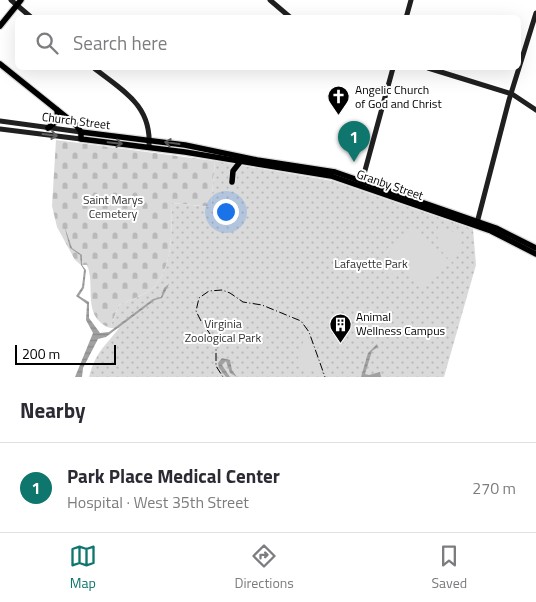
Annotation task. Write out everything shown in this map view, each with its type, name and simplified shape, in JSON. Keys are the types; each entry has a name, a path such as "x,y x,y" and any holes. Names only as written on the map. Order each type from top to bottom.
{"main road":[{"path":"0,26 19,2"},
{"path":"0,64 57,110 80,132 81,139"},
{"path":"48,128 58,120 57,110"},
{"name":"Church Street","path":"80,132 149,140"},
{"name":"Church Street","path":"81,139 149,147"},
{"name":"Granby Street","path":"149,140 185,145 257,160 326,170 500,230 536,248"},
{"name":"Granby Street","path":"149,147 319,173 362,184"},
{"path":"232,182 233,171 240,162"},
{"name":"Granby Street","path":"477,223 536,254"}],"street":[{"path":"11,0 19,2 30,15"},
{"path":"270,0 288,15"},
{"path":"407,15 411,0"},
{"path":"521,64 536,13"},
{"path":"97,70 138,103 146,120 149,147"},
{"path":"362,184 391,70"},
{"path":"434,70 512,94 536,110"},
{"path":"477,223 519,70"},
{"name":"Church Street","path":"0,121 80,132"},
{"name":"Church Street","path":"0,129 81,139"}],"green space":[{"name":"Saint Marys Cemetery","path":"56,140 215,161 211,207 172,203 170,247 165,268 154,287 119,305 110,328 101,323 92,309 87,265 81,265 75,260 57,227 52,206"},
{"name":"Lafayette Park","path":"215,161 333,181 473,229 476,265 444,377 89,377 98,355 119,328 110,328 119,305 154,287 165,268 170,247 172,203 211,207"},
{"path":"412,226 447,263 422,287 386,250"},
{"path":"438,227 462,235 463,239 454,263 445,256 440,248 438,243"},
{"path":"373,259 399,268 397,275 370,266"},
{"path":"306,332 320,370 316,372 296,366"}],"shaded area":[{"path":"64,225 72,248 82,255 82,265 86,270 84,288 79,296 89,302 89,318 100,333 109,332 153,299 161,297 164,288 169,284 162,298 155,300 106,337 98,339 83,368 82,377 75,377 93,333 86,320 87,304 76,296 82,287 84,270 81,265 80,255 70,248"},
{"path":"377,344 378,347 372,351 365,374 369,375 380,372 381,377 361,377 368,353"},
{"path":"222,358 230,360 232,370 237,377 230,373 226,361 222,365 230,377 226,377 219,368 218,363"}],"railway":[{"path":"201,321 196,311 199,298 209,291 222,290 243,302 262,305 301,321 309,332 325,377"},
{"path":"206,328 216,343 216,366 223,377"}],"place":[{"name":"Angelic Church of God and Christ","path":"339,116"},
{"name":"Park Place Medical Center","path":"354,162"},
{"name":"Animal Wellness Campus","path":"340,343"}],"park label":[{"name":"Virginia Zoological Park","path":"223,331"}]}
